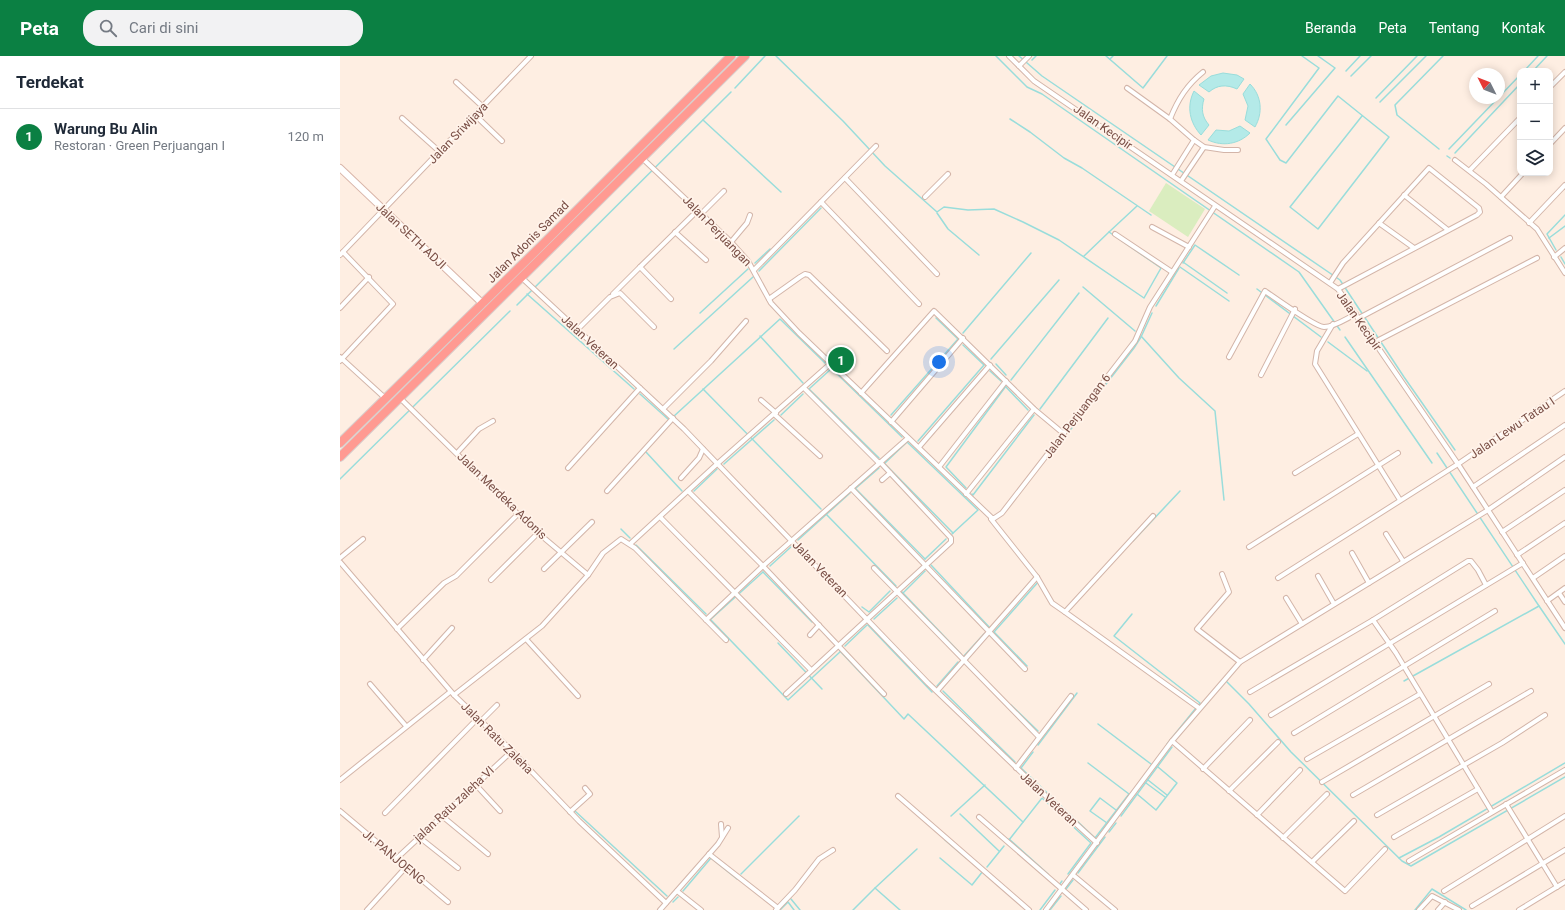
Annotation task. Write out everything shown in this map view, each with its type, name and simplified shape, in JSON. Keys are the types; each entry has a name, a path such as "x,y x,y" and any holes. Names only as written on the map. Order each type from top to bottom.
{"highway":[{"name":"Jalan Adonis Samad","path":"340,443 483,304 543,250 731,56"},
{"path":"340,457 404,401 431,368 522,278 543,250 642,158 745,56"},
{"path":"715,72 722,79"},
{"path":"424,361 431,368"}],"street":[{"name":"Jalan Sriwijaya","path":"341,253 531,56"},
{"name":"Jalan Kecipir","path":"1009,56 1034,81 1172,174 1214,207 1340,288 1458,464 1565,628"},
{"path":"1019,66 1028,57"},
{"path":"1170,119 1176,103 1184,90 1204,72"},
{"path":"1553,84 1565,72"},
{"path":"456,82 483,107"},
{"path":"1127,88 1170,119 1194,140 1204,146 1224,150 1238,150"},
{"path":"475,115 502,141"},
{"path":"402,118 440,152"},
{"path":"1470,170 1517,121"},
{"path":"1553,141 1565,128"},
{"path":"1172,174 1194,140"},
{"path":"754,270 876,146"},
{"path":"1181,181 1204,146"},
{"name":"Jalan Perjuangan","path":"642,158 698,210 748,260 769,300 799,333 993,519 1037,578 1052,603 1199,708"},
{"path":"1455,160 1470,170 1501,197 1543,237 1565,273"},
{"name":"Jalan SETH ADJI","path":"340,168 483,304"},
{"path":"1331,281 1335,274 1429,168 1479,208 1480,212 1477,214 1340,288"},
{"path":"926,197 948,174"},
{"path":"1501,197 1520,176"},
{"path":"845,178 937,274"},
{"path":"1529,223 1565,185"},
{"path":"701,214 724,191"},
{"path":"1404,195 1448,230"},
{"path":"821,202 919,304"},
{"name":"Jalan Perjuangan 6","path":"993,519 1002,513 1135,341 1150,307 1214,207"},
{"path":"577,330 698,210"},
{"path":"731,242 747,224 750,215"},
{"path":"1380,223 1414,248"},
{"path":"1152,227 1189,247"},
{"path":"675,232 706,260"},
{"path":"1115,234 1172,272"},
{"path":"1360,317 1510,238"},
{"path":"1554,257 1565,248"},
{"path":"341,253 369,277 393,303 393,305 341,359 385,398"},
{"path":"1376,341 1537,258"},
{"path":"640,267 671,300"},
{"path":"769,300 800,277 805,274 809,275 887,351"},
{"path":"340,308 369,277"},
{"name":"Jalan Veteran","path":"522,278 673,418 937,691 1016,768 1097,843"},
{"path":"1229,358 1265,292 1295,309 1314,324 1324,327 1356,314"},
{"path":"613,294 620,293 654,326"},
{"path":"1261,375 1295,309"},
{"path":"861,392 934,311 990,364 1034,409 1064,434"},
{"path":"663,409 711,361 746,321"},
{"path":"1333,324 1317,351 1315,364 1400,500"},
{"path":"891,422 963,338"},
{"path":"630,544 717,464 830,364"},
{"path":"918,448 990,364"},
{"path":"939,467 1006,381"},
{"path":"568,468 640,388"},
{"path":"786,694 951,542 951,538 890,473 804,388"},
{"name":"Jalan Lewu Tatau I","path":"1278,578 1458,464 1565,391"},
{"path":"762,400 820,456"},
{"name":"Jalan Merdeka Adonis","path":"404,401 538,533 588,575"},
{"path":"966,494 1034,409"},
{"path":"607,491 673,418"},
{"path":"457,453 479,429 493,421"},
{"path":"1473,487 1565,425"},
{"path":"1295,473 1358,434"},
{"path":"706,620 763,566 908,438"},
{"path":"681,478 698,458 703,449"},
{"path":"1249,547 1398,453"},
{"path":"1046,910 1172,741 1240,662 1488,510 1565,457"},
{"path":"882,480 890,473"},
{"path":"851,488 1025,669"},
{"path":"1502,532 1565,490"},
{"path":"688,491 763,566 884,694"},
{"path":"397,629 444,584 456,576 518,514"},
{"path":"1065,612 1153,516"},
{"path":"660,517 811,670"},
{"path":"544,569 592,522"},
{"path":"1518,555 1565,523"},
{"path":"491,580 538,533"},
{"path":"1386,534 1403,561"},
{"path":"340,558 363,539"},
{"path":"340,780 406,726 452,694 542,626 588,575 604,553 620,540 623,539 630,544 726,640"},
{"path":"1352,553 1369,582"},
{"path":"1533,578 1565,556"},
{"path":"1250,692 1468,562 1471,561 1476,566 1486,585"},
{"path":"1271,715 1523,563"},
{"name":"Jalan Ratu Zaleha","path":"340,564 452,694 480,719 570,812 666,903"},
{"path":"874,568 964,662 1039,737"},
{"path":"1222,574 1229,592 1197,629 1240,662"},
{"path":"1318,576 1334,604"},
{"path":"937,691 1037,578"},
{"path":"1547,601 1565,588"},
{"path":"1559,593 1565,602"},
{"path":"1286,598 1302,624"},
{"path":"1294,733 1495,611"},
{"path":"1373,620 1408,673 1491,811"},
{"path":"810,635 819,625"},
{"path":"423,660 452,628"},
{"path":"526,639 578,696"},
{"path":"370,684 406,726"},
{"path":"1322,782 1489,684"},
{"path":"1353,795 1531,691"},
{"path":"1307,759 1420,694"},
{"path":"1016,768 1072,696"},
{"path":"385,813 480,719 497,705"},
{"path":"1377,815 1464,765 1545,715"},
{"path":"1203,769 1250,720"},
{"path":"1172,741 1345,891 1385,849"},
{"path":"1229,791 1278,742"},
{"name":"jalan Ratu zaleha VI","path":"396,858 512,751"},
{"path":"1257,815 1300,770"},
{"path":"1409,861 1491,811 1507,806 1565,770"},
{"path":"476,785 500,811"},
{"path":"570,812 590,794 586,788"},
{"path":"1394,837 1478,789"},
{"path":"1283,838 1327,794"},
{"path":"898,796 1029,910"},
{"path":"1507,806 1544,862 1557,887"},
{"name":"Jl. PANJOENG","path":"340,811 448,902"},
{"path":"442,816 488,854"},
{"path":"1444,891 1565,816"},
{"path":"978,817 1086,910"},
{"path":"1312,862 1354,821"},
{"path":"721,824 722,838"},
{"path":"660,910 709,854 728,828"},
{"path":"419,837 458,868"},
{"path":"709,854 777,909 819,859 833,850"},
{"path":"1472,906 1565,850"},
{"path":"367,910 406,867"},
{"path":"1073,875 1115,910"},
{"path":"1519,910 1565,882"},
{"path":"677,891 700,910"},
{"path":"1419,910 1432,896 1459,910"},
{"path":"1438,910 1445,902"}],"green space":[{"path":"1166,183 1205,209 1188,237 1149,211"}],"water":[{"path":"1223,73 1237,75 1244,79 1237,89 1229,86 1222,86 1209,92 1199,85 1211,76"},
{"path":"1250,84 1257,94 1260,105 1258,122 1255,127 1245,120 1248,106 1243,94"},
{"path":"1194,91 1204,99 1203,113 1209,125 1201,135 1194,125 1190,114 1190,103"},
{"path":"1240,126 1250,133 1241,140 1225,144 1208,140 1216,130 1229,131"}],"waterway":[{"path":"735,88 765,56"},
{"path":"776,56 843,121 885,166 937,212 944,207 968,210 994,209 1059,240 1144,298 1161,268 1109,232 1137,206"},
{"path":"996,56 1027,87 1042,94 1299,272 1340,330"},
{"path":"1019,56 1042,76 1340,280 1404,377 1455,450"},
{"path":"1032,60 1036,56"},
{"path":"1106,56 1143,88 1167,56"},
{"path":"1110,59 1113,56"},
{"path":"1302,56 1319,68 1266,139 1280,160 1286,163 1338,96 1389,137 1318,229 1290,207 1362,116"},
{"path":"1286,125 1335,68 1318,56"},
{"path":"1346,71 1360,56"},
{"path":"1351,76 1371,56"},
{"path":"1376,98 1417,56"},
{"path":"1380,102 1426,56"},
{"path":"1439,149 1397,115 1395,105 1443,56"},
{"path":"1527,68 1538,56"},
{"path":"1536,68 1547,56"},
{"path":"1505,91 1517,78"},
{"path":"1455,153 1517,87"},
{"path":"517,305 731,92"},
{"path":"1449,149 1492,104"},
{"path":"1010,119 1064,158 1082,168 1151,215"},
{"path":"703,120 781,192"},
{"path":"759,271 821,208"},
{"path":"937,213 948,229 979,255"},
{"path":"1556,250 1547,234 1565,215"},
{"path":"1549,238 1565,226"},
{"path":"1084,256 1109,232"},
{"path":"1183,263 1195,245 1239,275"},
{"path":"755,263 770,249"},
{"path":"963,333 1031,253"},
{"path":"1561,257 1565,264"},
{"path":"1183,262 1227,293"},
{"path":"1180,267 1229,301"},
{"path":"1156,306 1179,268"},
{"path":"700,313 748,269"},
{"path":"674,349 753,277"},
{"path":"991,359 1059,280"},
{"path":"1083,287 1135,331"},
{"path":"1257,289 1321,337"},
{"path":"1011,380 1079,293"},
{"path":"527,294 634,389"},
{"path":"340,479 510,311"},
{"path":"1071,429 1134,348 1152,313"},
{"path":"936,318 958,339"},
{"path":"1040,409 1108,318"},
{"path":"673,417 780,319 825,363"},
{"path":"760,336 803,383"},
{"path":"1141,336 1179,378 1215,411 1224,500"},
{"path":"1345,337 1432,463"},
{"path":"891,415 958,339"},
{"path":"1328,342 1367,371"},
{"path":"963,345 984,365"},
{"path":"996,364 1006,375"},
{"path":"918,441 984,365"},
{"path":"831,368 902,437"},
{"path":"809,389 831,369"},
{"path":"990,371 1001,381"},
{"path":"966,488 946,467 1006,386"},
{"path":"1006,387 1028,410"},
{"path":"703,389 821,509"},
{"path":"809,389 879,458"},
{"path":"640,394 669,420"},
{"path":"781,415 803,394"},
{"path":"972,494 973,495 1034,415"},
{"path":"724,464 774,420"},
{"path":"906,441 978,510 952,534"},
{"path":"885,463 907,442"},
{"path":"646,452 682,491"},
{"path":"1404,681 1539,606 1437,453"},
{"path":"884,463 953,533"},
{"path":"856,488 879,468"},
{"path":"694,491 717,469"},
{"path":"855,488 925,559"},
{"path":"1133,541 1180,491"},
{"path":"798,540 850,493"},
{"path":"826,514 896,586"},
{"path":"621,529 630,538"},
{"path":"925,559 946,539"},
{"path":"636,545 706,614"},
{"path":"770,566 792,546"},
{"path":"931,565 990,628"},
{"path":"903,593 925,571"},
{"path":"763,572 812,622"},
{"path":"711,619 763,572"},
{"path":"994,632 1039,581"},
{"path":"862,607 869,612 890,591"},
{"path":"902,592 961,654"},
{"path":"874,619 897,598"},
{"path":"1539,606 1565,644"},
{"path":"1132,614 1114,636 1200,703 1167,744"},
{"path":"710,619 788,700 841,651"},
{"path":"845,646 867,625"},
{"path":"868,625 932,692"},
{"path":"994,632 1027,666"},
{"path":"963,657 984,634"},
{"path":"778,643 822,689"},
{"path":"840,651 904,719 908,714 1023,822"},
{"path":"937,686 958,662"},
{"path":"1226,681 1249,704 1291,752 1402,861 1411,866 1565,777"},
{"path":"943,691 1015,762"},
{"path":"1038,745 1077,693"},
{"path":"1011,705 1038,731"},
{"path":"1098,724 1151,764"},
{"path":"1121,816 1172,747"},
{"path":"1021,768 1033,752"},
{"path":"1021,768 1095,838 1129,794 1088,763"},
{"path":"1399,858 1439,837 1565,763"},
{"path":"1137,794 1156,810 1177,783 1158,767"},
{"path":"1148,780 1167,795"},
{"path":"1146,783 1165,797"},
{"path":"951,816 985,785"},
{"path":"1009,840 1042,798 1091,843 1068,874"},
{"path":"1107,823 1090,811 1100,798 1116,810"},
{"path":"575,811 667,896"},
{"path":"960,814 999,851"},
{"path":"741,874 799,816"},
{"path":"1109,832 1116,823"},
{"path":"1078,873 1105,837"},
{"path":"1009,839 1048,874"},
{"path":"945,840 966,858"},
{"path":"987,867 1004,846"},
{"path":"875,888 917,849"},
{"path":"683,891 711,858 737,879"},
{"path":"940,858 972,885 983,871"},
{"path":"1066,889 1073,880"},
{"path":"1059,885 1062,881"},
{"path":"853,910 875,888 900,910"},
{"path":"1415,910 1432,889 1466,910"},
{"path":"1040,910 1055,890"},
{"path":"1050,910 1061,896"},
{"path":"673,902 678,897"},
{"path":"791,899 800,910"},
{"path":"780,910 788,902 794,910"}],"place":[{"name":"Warung Bu Alin","path":"841,360"}]}
